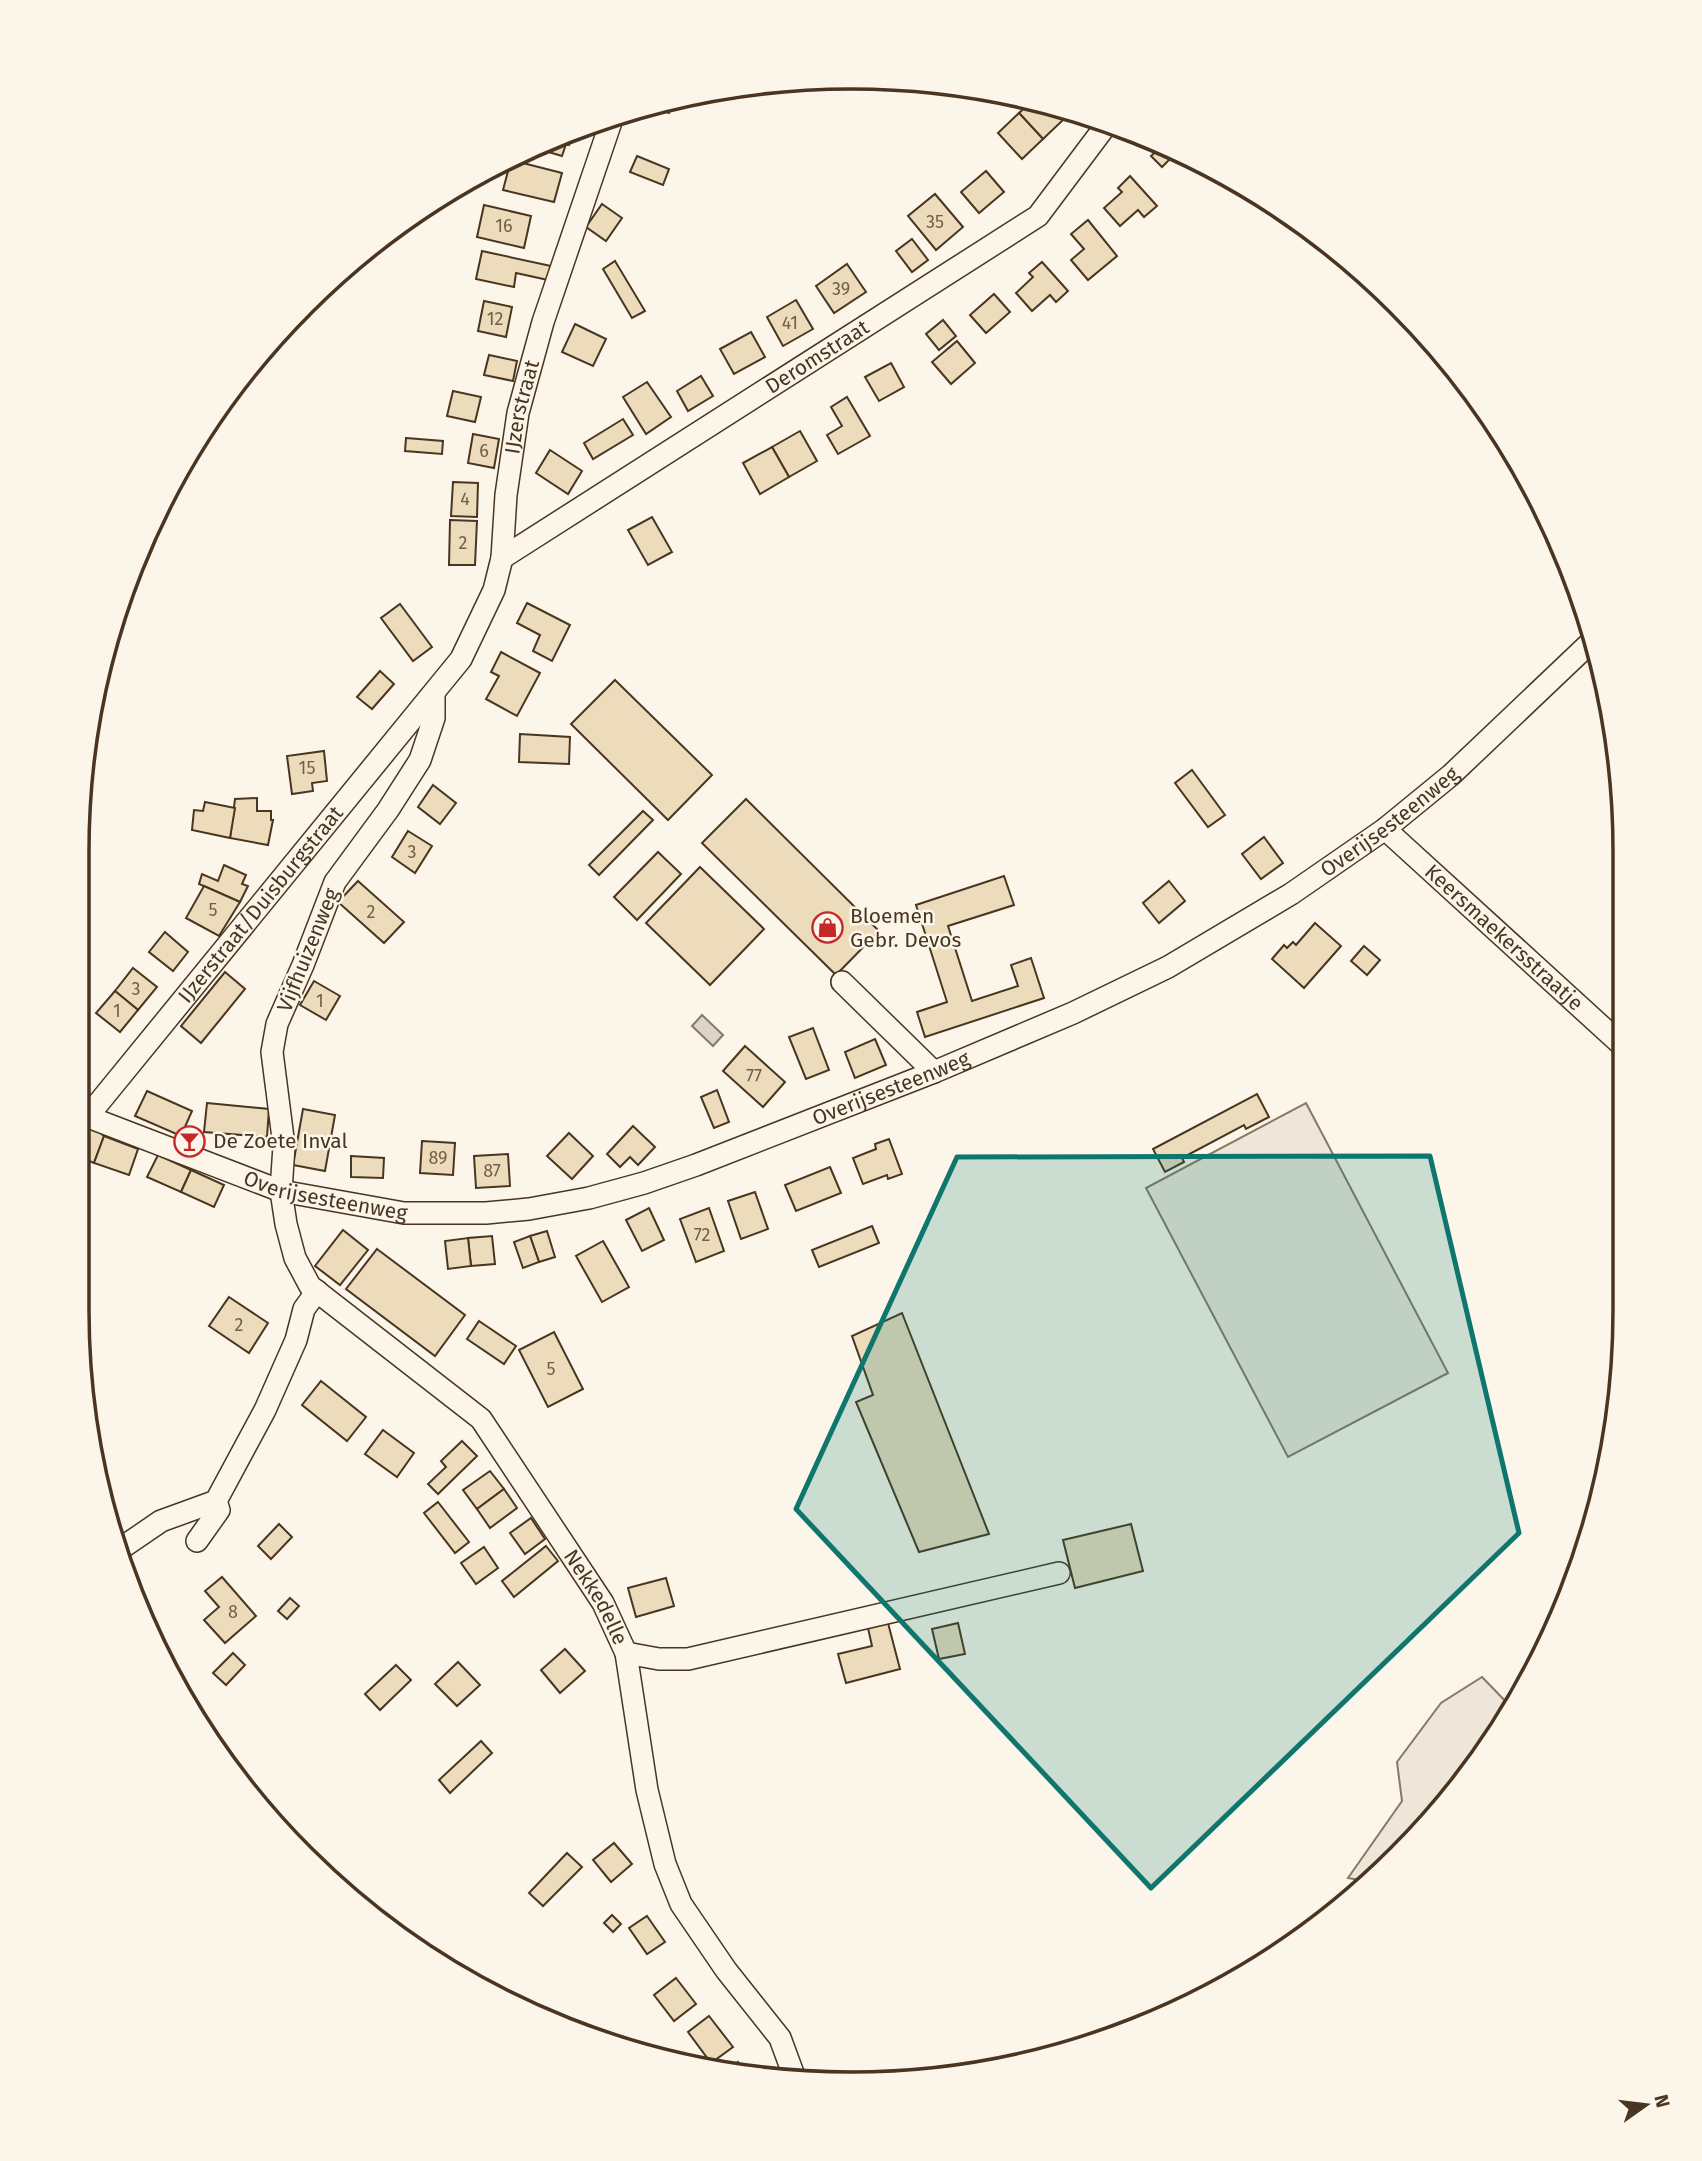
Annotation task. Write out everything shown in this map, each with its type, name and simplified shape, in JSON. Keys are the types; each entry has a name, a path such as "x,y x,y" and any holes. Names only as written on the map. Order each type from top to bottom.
{"street":[{"name":"IJzerstraat","path":"433,694 461,659 494,590 502,558 506,495 518,413 543,322 609,129"},
{"name":"Deromstraat","path":"502,558 1038,216 1101,132"},
{"name":"Overijsesteenweg","path":"89,1116 281,1191 404,1213 486,1213 553,1205 633,1186 696,1165 934,1072 1073,1013 1168,967 1291,894 1385,829 1451,775 1585,648"},
{"name":"IJzerstraat/Duisburgstraat","path":"89,1107 433,694"},
{"name":"Vijfhuizenweg","path":"281,1191 284,1146 272,1052 278,1024 335,882 388,810 420,760 435,718 433,694"},
{"name":"Keersmaekersstraatje","path":"1385,829 1613,1037"},
{"path":"842,982 934,1072"},
{"name":"Nekkedelle","path":"281,1191 295,1258 310,1286 481,1419 603,1603 626,1653 647,1790 665,1864 681,1904 726,1970 780,2038 791,2069"},
{"path":"127,1544 161,1521 216,1501 265,1410 296,1340 304,1309 317,1291"},
{"path":"197,1541 219,1510 216,1501"},
{"path":"626,1653 659,1659 688,1659 1059,1573"}],"highlighted area":[{"path":"1430,1156 1519,1533 1151,1888 796,1509 957,1157"}],"shaded area":[{"path":"702,1015 723,1035 713,1046 692,1026"},
{"path":"1306,1103 1448,1373 1288,1457 1146,1188"},
{"path":"1482,1677 1505,1701 1455,1774 1424,1812 1357,1880 1348,1878 1402,1801 1397,1762 1441,1703"}],"building":[{"path":"1023,109 1063,120 1043,139 1019,113"},
{"path":"1019,113 1043,139 1022,159 998,133"},
{"path":"566,145 562,156 548,152"},
{"path":"1155,153 1170,159 1162,167 1151,156"},
{"path":"637,156 669,169 663,185 630,172"},
{"path":"524,163 562,173 554,202 503,190 508,171"},
{"path":"986,171 1004,192 979,213 961,192"},
{"path":"1130,176 1157,206 1144,217 1138,210 1120,226 1104,208 1122,192 1118,188"},
{"path":"935,194 963,227 936,250 908,216"},
{"path":"602,204 622,218 606,241 586,227"},
{"path":"484,205 531,216 524,248 477,237"},
{"path":"1088,220 1117,256 1088,280 1071,260 1084,249 1071,234"},
{"path":"912,239 928,260 912,272 896,251"},
{"path":"482,251 551,266 548,280 516,273 514,287 476,279"},
{"path":"615,261 645,311 632,318 603,269"},
{"path":"1042,262 1068,291 1056,302 1050,295 1032,311 1016,293 1033,277 1029,273"},
{"path":"847,264 866,292 834,313 816,286"},
{"path":"994,294 1010,312 986,333 970,315"},
{"path":"796,300 813,329 783,346 767,317"},
{"path":"484,301 512,307 506,337 478,331"},
{"path":"943,320 956,336 939,350 926,334"},
{"path":"575,324 606,339 593,366 562,352"},
{"path":"751,332 765,357 734,374 720,349"},
{"path":"957,341 975,363 951,384 932,362"},
{"path":"489,355 517,361 513,381 484,375"},
{"path":"891,363 904,387 879,401 865,377"},
{"path":"701,376 713,396 688,411 677,391"},
{"path":"647,382 671,417 646,434 623,397"},
{"path":"453,391 481,397 475,422 447,416"},
{"path":"847,397 870,436 838,454 827,435 842,426 831,407"},
{"path":"623,419 633,435 593,459 584,443"},
{"path":"800,431 817,461 789,477 772,447"},
{"path":"473,434 499,439 494,468 468,463"},
{"path":"406,438 443,441 442,454 405,451"},
{"path":"772,447 789,477 760,494 743,463"},
{"path":"550,450 582,471 568,494 536,473"},
{"path":"453,482 478,483 477,517 451,516"},
{"path":"652,517 672,552 648,565 628,530"},
{"path":"450,520 477,521 475,565 449,565"},
{"path":"527,603 570,625 552,661 533,651 540,635 517,623"},
{"path":"400,604 432,647 413,661 381,618"},
{"path":"501,652 540,673 517,716 486,699 499,676 491,672"},
{"path":"380,671 394,684 372,709 357,697"},
{"path":"615,680 712,775 668,820 571,724"},
{"path":"520,734 570,737 569,764 519,762"},
{"path":"324,751 327,781 312,783 313,791 292,794 287,756"},
{"path":"1192,770 1225,815 1208,827 1175,783"},
{"path":"433,785 456,803 440,824 418,807"},
{"path":"257,798 257,811 271,811 273,820 268,845 230,838 235,799"},
{"path":"746,799 879,931 836,975 702,843"},
{"path":"205,802 235,808 230,838 192,830 194,810 203,811"},
{"path":"643,811 653,820 599,875 589,865"},
{"path":"408,831 432,846 415,873 392,857"},
{"path":"1264,837 1283,863 1261,879 1242,854"},
{"path":"658,852 681,874 637,920 614,897"},
{"path":"224,865 246,875 242,884 248,886 240,902 199,884 202,874 218,881"},
{"path":"700,867 764,929 710,985 646,923"},
{"path":"1004,876 1014,905 948,926 972,1001 1018,986 1011,965 1031,958 1044,998 925,1037 917,1012 947,1002 916,905"},
{"path":"358,881 404,922 384,943 338,902"},
{"path":"1169,881 1185,901 1159,923 1143,903"},
{"path":"204,886 240,902 219,936 186,918"},
{"path":"1315,923 1341,946 1304,988 1272,959 1284,945 1287,948 1293,942 1296,945"},
{"path":"165,932 188,952 173,971 149,952"},
{"path":"1364,946 1380,960 1367,975 1351,961"},
{"path":"133,968 157,987 138,1010 115,991"},
{"path":"225,972 245,989 201,1043 181,1026"},
{"path":"314,981 340,996 326,1020 300,1005"},
{"path":"115,991 138,1010 120,1032 96,1013"},
{"path":"813,1028 829,1070 806,1079 789,1037"},
{"path":"875,1039 886,1065 855,1078 845,1052"},
{"path":"745,1046 785,1082 763,1107 723,1071"},
{"path":"717,1090 729,1122 714,1128 701,1097"},
{"path":"147,1091 192,1111 181,1136 135,1116"},
{"path":"1257,1094 1269,1117 1246,1129 1244,1125 1182,1158 1184,1162 1165,1172 1153,1149"},
{"path":"207,1103 269,1109 267,1137 204,1132"},
{"path":"303,1109 335,1115 325,1171 293,1165"},
{"path":"89,1123 104,1136 94,1163 89,1161"},
{"path":"633,1126 655,1147 638,1165 630,1157 620,1167 607,1154"},
{"path":"569,1133 593,1156 572,1179 547,1156"},
{"path":"104,1136 138,1149 129,1175 94,1163"},
{"path":"889,1139 902,1174 888,1179 887,1175 863,1184 853,1158 876,1149 875,1144"},
{"path":"422,1141 455,1143 453,1175 420,1173"},
{"path":"508,1154 510,1186 476,1188 474,1156"},
{"path":"158,1155 191,1170 181,1192 147,1177"},
{"path":"351,1156 384,1158 383,1178 351,1177"},
{"path":"830,1167 841,1193 796,1211 785,1185"},
{"path":"191,1170 224,1185 214,1207 181,1192"},
{"path":"755,1192 768,1229 741,1239 728,1201"},
{"path":"649,1208 664,1240 642,1251 626,1220"},
{"path":"709,1208 724,1251 696,1262 680,1219"},
{"path":"872,1226 879,1243 819,1267 812,1250"},
{"path":"343,1230 368,1250 340,1285 315,1266"},
{"path":"547,1231 555,1257 539,1262 530,1236"},
{"path":"492,1236 495,1264 471,1266 468,1238"},
{"path":"530,1236 539,1262 523,1268 514,1242"},
{"path":"468,1238 471,1266 448,1269 445,1241"},
{"path":"603,1241 629,1287 602,1302 576,1256"},
{"path":"377,1249 465,1315 435,1356 346,1289"},
{"path":"229,1297 268,1323 249,1353 209,1326"},
{"path":"902,1313 989,1534 919,1552 856,1402 873,1395 852,1336"},
{"path":"479,1321 516,1346 504,1364 467,1339"},
{"path":"554,1332 583,1389 548,1407 519,1350"},
{"path":"321,1381 366,1417 347,1441 302,1405"},
{"path":"383,1430 414,1453 397,1477 365,1454"},
{"path":"462,1441 477,1456 438,1494 428,1484 446,1467 441,1461"},
{"path":"490,1471 504,1489 477,1509 463,1490"},
{"path":"504,1489 517,1508 490,1528 477,1509"},
{"path":"438,1502 469,1542 455,1553 424,1513"},
{"path":"531,1518 545,1539 525,1554 510,1533"},
{"path":"279,1524 292,1537 271,1559 258,1546"},
{"path":"1131,1524 1143,1571 1075,1588 1063,1540"},
{"path":"546,1546 558,1561 514,1597 502,1581"},
{"path":"484,1547 498,1568 476,1584 461,1563"},
{"path":"222,1577 256,1616 225,1643 204,1620 219,1607 205,1591"},
{"path":"666,1578 674,1606 636,1617 628,1588"},
{"path":"290,1598 299,1606 287,1619 278,1611"},
{"path":"888,1623 900,1669 846,1683 838,1654 872,1646 868,1628"},
{"path":"958,1623 965,1654 939,1659 932,1629"},
{"path":"565,1649 585,1671 560,1693 541,1670"},
{"path":"233,1653 245,1665 226,1685 213,1673"},
{"path":"458,1662 480,1685 457,1706 435,1684"},
{"path":"396,1665 411,1680 380,1710 365,1694"},
{"path":"481,1741 492,1753 450,1793 439,1780"},
{"path":"614,1843 632,1864 611,1882 593,1860"},
{"path":"567,1853 582,1867 543,1906 529,1893"},
{"path":"612,1915 621,1924 613,1932 604,1923"},
{"path":"647,1916 665,1942 647,1954 629,1928"},
{"path":"676,1978 696,2004 674,2021 654,1995"},
{"path":"709,2016 733,2047 716,2059 707,2058 688,2032"}],"place":[{"name":"Bloemen Gebr. Devos","path":"827,928"},
{"name":"De Zoete Inval","path":"190,1141"}]}
